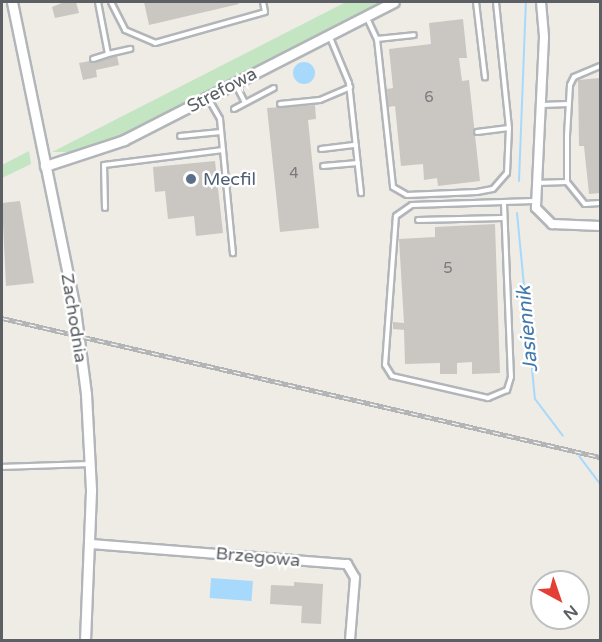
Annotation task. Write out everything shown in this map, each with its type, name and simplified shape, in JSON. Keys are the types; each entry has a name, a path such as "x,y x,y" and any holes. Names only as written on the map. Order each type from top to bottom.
{"street":[{"name":"Zachodnia","path":"12,2 75,309 90,464 91,544 85,640"},
{"name":"Strefowa","path":"45,166 116,144 394,2"},
{"path":"541,2 540,105 534,201 538,214 552,224 600,226"},
{"name":"Brzegowa","path":"91,544 347,564 355,578 350,640"}],"lane":[{"path":"98,2 108,54"},
{"path":"111,2 125,30 155,43 265,12 263,2"},
{"path":"476,2 485,77"},
{"path":"366,16 377,39 389,175 397,192 493,189 507,173 509,128 496,2"},
{"path":"329,34 350,87 361,194"},
{"path":"377,39 414,35"},
{"path":"93,58 130,49"},
{"path":"600,66 574,77 568,104 567,182 585,204 600,203"},
{"path":"234,83 245,103"},
{"path":"280,104 320,100 350,87"},
{"path":"234,109 274,88"},
{"path":"208,97 221,132 233,253"},
{"path":"540,105 568,104"},
{"path":"477,132 509,128"},
{"path":"180,136 221,132"},
{"path":"321,149 356,145"},
{"path":"105,208 104,165 223,150"},
{"path":"323,166 358,163"},
{"path":"535,183 567,182"},
{"path":"504,204 511,377 507,390 488,398 392,376 386,365 396,216 412,206 534,201"},
{"path":"418,220 503,218"},
{"path":"2,467 90,464"}],"green space":[{"path":"346,2 382,2 125,133 80,152 52,152"},
{"path":"29,151 31,164 2,178 2,165"}],"water":[{"path":"304,62 312,65 315,73 312,81 304,84 296,81 293,73 296,65"},
{"path":"211,578 253,581 252,601 210,598"}],"building":[{"path":"64,2 76,2 79,13 55,18 52,7"},
{"path":"144,2 238,2 239,4 149,25"},
{"path":"463,19 467,58 459,58 462,81 469,80 480,181 438,186 437,178 424,180 423,164 401,166 395,106 388,107 387,89 393,88 389,49 431,44 429,23"},
{"path":"117,56 119,65 96,70 97,77 83,80 79,63"},
{"path":"600,78 600,193 589,194 584,146 579,146 578,80"},
{"path":"315,105 316,119 308,120 319,228 280,232 267,108"},
{"name":"Mecfil","path":"215,161 223,233 196,236 194,216 168,219 165,191 155,192 153,167"},
{"path":"20,201 34,283 6,286 2,203"},
{"path":"495,224 500,373 472,374 472,362 457,363 457,374 440,374 440,363 405,364 404,330 393,329 393,322 404,323 399,239 435,237 435,227"},
{"path":"294,582 323,584 321,624 301,623 302,606 270,604 271,585 294,586"}],"waterway":[{"name":"Jasiennik","path":"519,181 526,2"},
{"name":"Jasiennik","path":"517,213 535,399 563,436"},
{"name":"Jasiennik","path":"579,456 600,484"}],"railway":[{"path":"2,318 600,457"}],"place":[{"name":"Mecfil","path":"191,179"}]}
